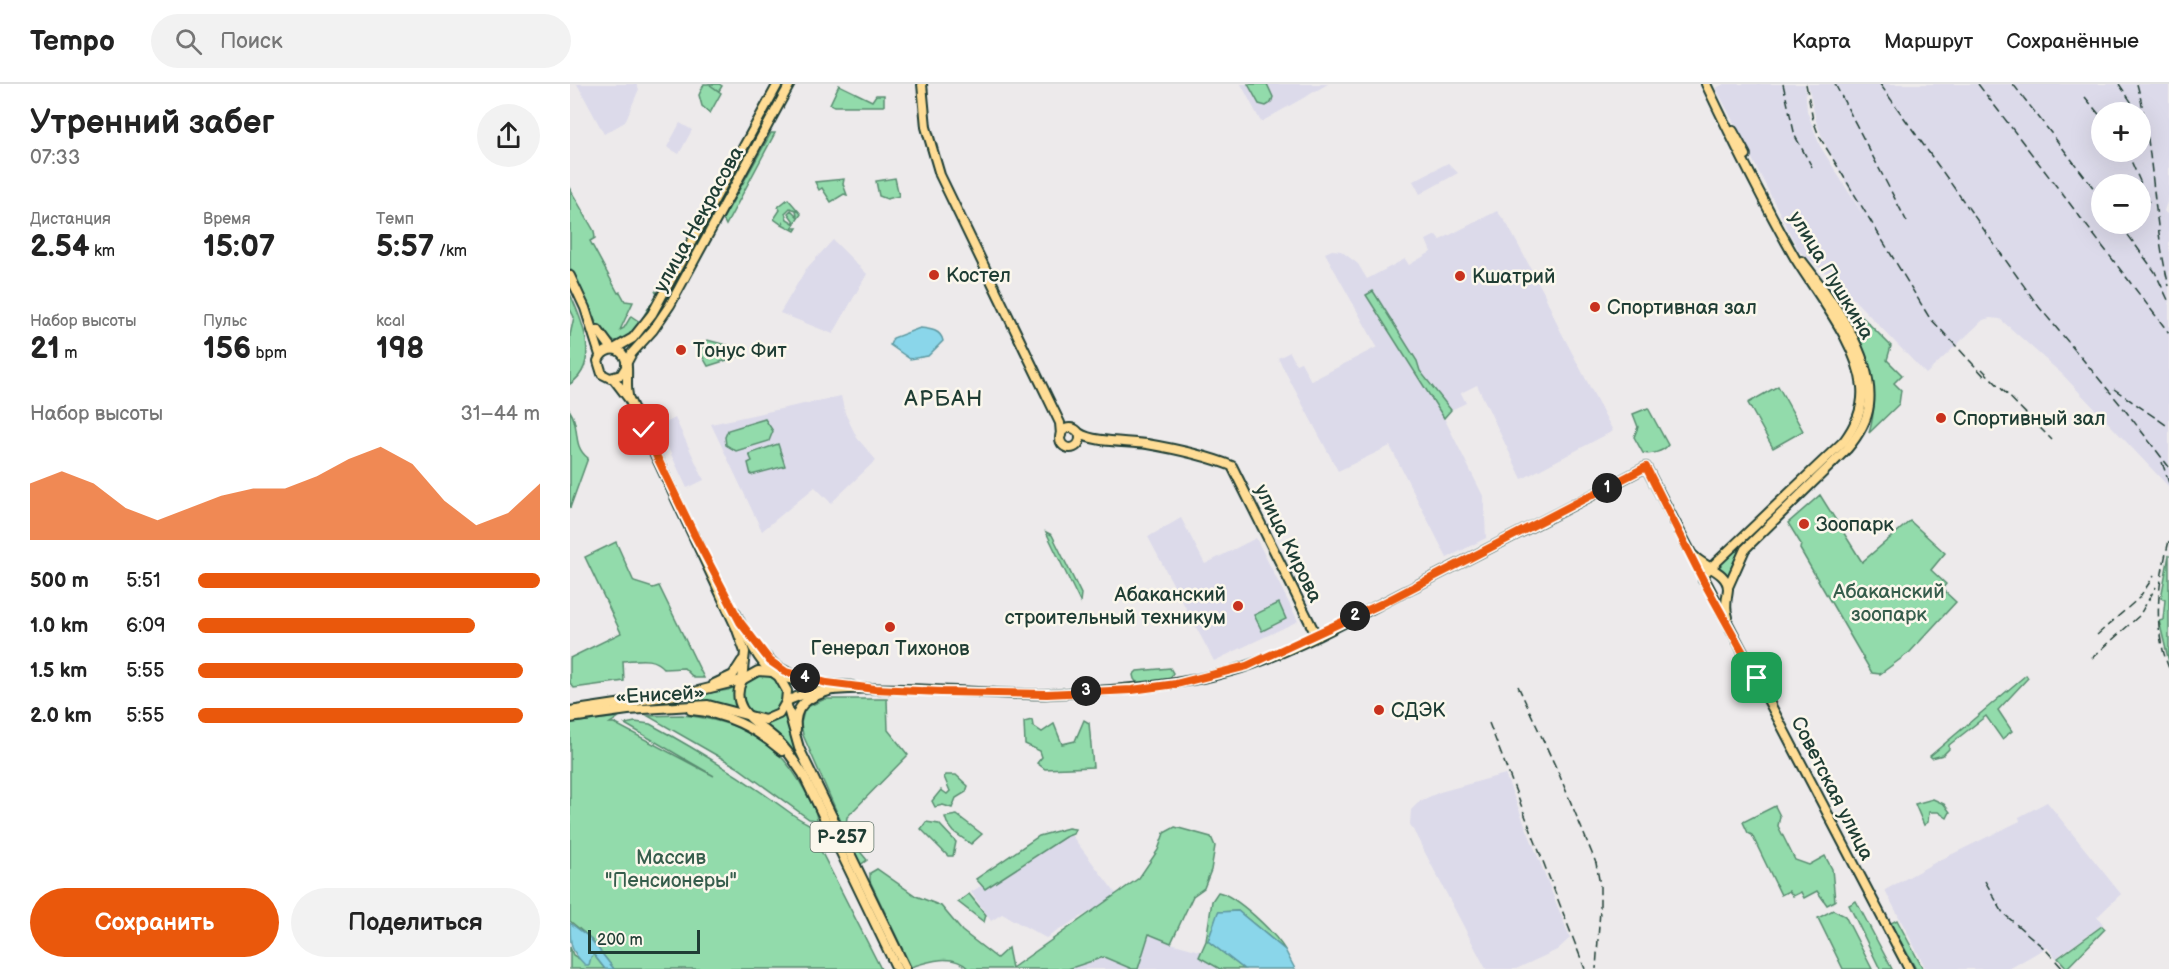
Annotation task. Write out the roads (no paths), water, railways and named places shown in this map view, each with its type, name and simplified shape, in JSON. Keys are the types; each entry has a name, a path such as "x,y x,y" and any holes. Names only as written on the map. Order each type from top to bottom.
{"main road":[{"name":"улица Некрасова","path":"613,349 633,338 652,314 778,84"},
{"name":"улица Некрасова","path":"626,366 632,353 653,330 670,305 790,84"},
{"path":"922,84 926,127 940,175 1060,423 1061,442 1067,447 1073,447 1088,437"},
{"name":"улица Пушкина","path":"1703,580 1710,568 1728,550 1844,441 1857,422 1862,405 1862,387 1852,354 1827,307 1776,223 1706,84"},
{"name":"улица Пушкина","path":"1712,84 1791,243 1823,287 1849,331 1864,363 1869,383 1869,404 1859,435 1744,549 1727,589 1726,613 1736,638"},
{"path":"570,276 600,335 613,349 622,353 626,366 629,399"},
{"path":"585,308 600,356 599,370 613,378 621,375 626,366"},
{"path":"600,356 613,349"},
{"path":"613,378 629,399 740,627 760,657 773,672 828,687 1047,694 1132,690 1176,684 1232,671 1316,635 1646,467 1703,580"},
{"path":"1060,423 1088,437"},
{"path":"1061,435 1068,428"},
{"path":"1079,433 1079,442"},
{"name":"улица Кирова","path":"1088,437 1148,444 1212,458 1232,466 1316,635"},
{"path":"1684,542 1700,562 1724,577 1727,589 1720,597 1709,591"},
{"path":"1700,562 1713,561 1728,550"},
{"name":"Советская улица","path":"1703,580 1736,638 1909,969"},
{"path":"740,627 745,652 742,680"},
{"path":"740,627 776,666 786,672 828,687"},
{"path":"698,691 726,679 740,668 742,658 740,627"},
{"name":"«Енисей»","path":"570,711 698,691 742,680 758,671 773,672"},
{"name":"Р-257","path":"773,672 785,686 786,702 799,748 906,969"},
{"name":"Р-257","path":"742,680 738,692 739,704 750,718 785,748 802,774 897,969"},
{"path":"786,702 797,696 828,687"},
{"path":"799,748 795,723 797,713 806,701 828,687"},
{"name":"«Енисей»","path":"570,718 639,709 708,705 750,718 765,720 779,714 786,702"},
{"name":"Р-257","path":"639,709 703,711 738,721 776,745 802,774"}],"water":[{"path":"920,328 937,332 942,337 943,341 928,356 910,359 890,345 893,338"},
{"path":"1238,911 1285,950 1295,969 1244,969 1208,941 1218,912"},
{"path":"570,923 589,937 614,969 605,969 594,955 589,965 585,965 572,947"}],"railway":[{"path":"1783,84 1795,136 1812,167"},
{"path":"1806,84 1813,120 1819,136 1929,317 1986,378"},
{"path":"1835,84 1907,222"},
{"path":"1880,84 2039,307 2169,467"},
{"path":"1978,84 2169,333"},
{"path":"2013,84 2091,185"},
{"path":"2119,84 2131,102"},
{"path":"2137,84 2147,134 2159,236 2169,286"},
{"path":"2085,97 2091,104"},
{"path":"2131,162 2137,174"},
{"path":"2127,234 2155,272 2169,302"},
{"path":"1982,369 2052,440"},
{"path":"2114,389 2169,427"},
{"path":"2162,462 2169,483"},
{"path":"2169,541 2158,605 2160,637 2169,668"},
{"path":"2097,635 2139,598 2154,576"},
{"path":"2092,658 2139,616 2156,587"},
{"path":"1518,686 1559,774 1596,863 1600,885 1596,969"},
{"path":"1489,723 1585,969"},
{"path":"1985,881 2003,913 2045,949 2063,969"}],"place":[{"name":"Костел","path":"934,275"},
{"name":"Кшатрий","path":"1460,276"},
{"name":"Спортивная зал","path":"1595,307"},
{"name":"Тонус Фит","path":"681,350"},
{"name":"Спортивный зал","path":"1941,418"},
{"name":"Зоопарк","path":"1804,524"},
{"name":"Абаканский строительный техникум","path":"1238,606"},
{"name":"Генерал Тихонов","path":"890,627"},
{"name":"СДЭК","path":"1379,710"}],"district":[{"name":"АРБАН","path":"944,398"}],"park label":[{"name":"Абаканский зоопарк","path":"1889,602"},
{"name":"Массив \"Пенсионеры\"","path":"671,868"}]}
